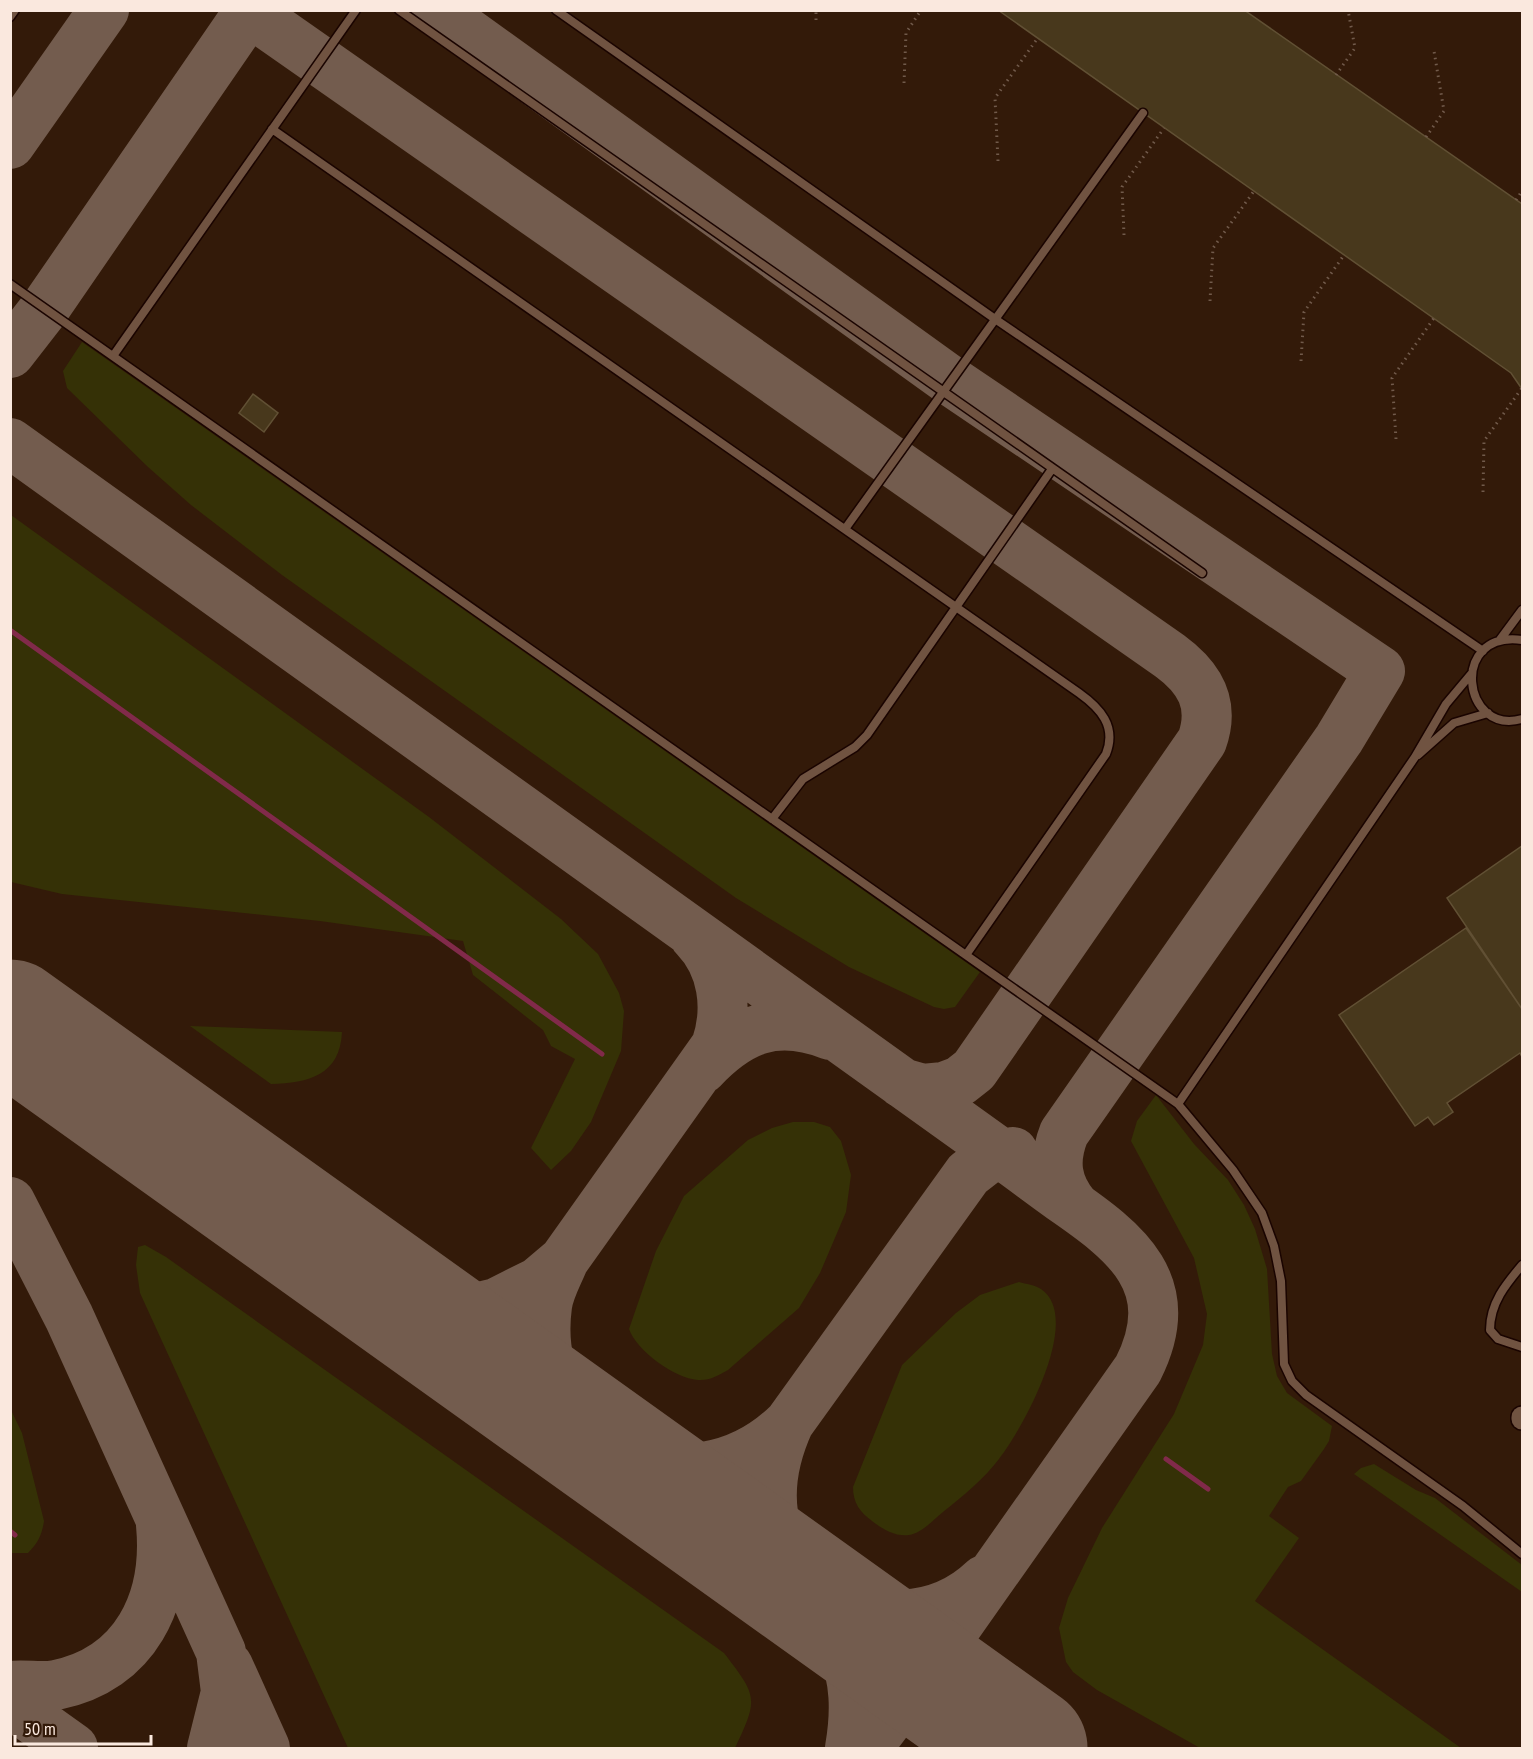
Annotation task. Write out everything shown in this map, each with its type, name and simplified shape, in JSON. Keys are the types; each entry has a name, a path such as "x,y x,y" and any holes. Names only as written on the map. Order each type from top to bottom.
{"lane":[{"path":"10,17 15,10"},
{"path":"113,356 356,10"},
{"path":"399,10 1202,573"},
{"path":"556,10 995,319 1483,651"},
{"path":"845,529 1143,113"},
{"path":"272,129 1095,704 1107,723 1110,736 1109,746 1102,760 966,956"},
{"path":"10,284 1178,1104 1233,1170 1257,1203 1266,1223 1281,1281 1284,1364 1292,1381 1306,1395 1463,1506 1522,1554"},
{"path":"772,819 803,779 860,742 1052,469"},
{"path":"1178,1104 1415,757 1441,712 1472,673 1483,651 1499,640 1522,610"},
{"path":"1499,640 1522,640"},
{"path":"1472,673 1472,689 1477,701 1488,712 1506,720 1522,719"},
{"path":"1415,757 1454,723 1488,712"},
{"path":"1522,1265 1501,1293 1490,1318 1490,1330 1498,1339 1522,1347"}],"path":[{"path":"816,10 816,20"},
{"path":"904,83 906,33 921,10"},
{"path":"1336,75 1355,48 1348,10"},
{"path":"998,161 995,98 1037,39"},
{"path":"1426,137 1444,111 1434,51"},
{"path":"1124,235 1122,187 1164,128"},
{"path":"1516,200 1522,191"},
{"path":"1210,301 1213,249 1254,192"},
{"path":"1301,361 1304,312 1344,255"},
{"path":"1396,439 1392,378 1434,318"},
{"path":"1483,492 1484,441 1522,388"}],"shaded area":[{"path":"82,342 980,972 955,1007 944,1009 934,1007 849,967 736,898 282,575 191,505 148,467 67,388 63,371"},
{"path":"11,515 429,817 561,919 598,954 619,993 624,1011 621,1051 591,1122 571,1151 551,1170 531,1148 575,1059 551,1046 543,1030 473,975 463,941 320,921 62,894 11,882"},
{"path":"190,1026 342,1032 340,1047 335,1058 320,1074 298,1082 271,1084"},
{"path":"1156,1095 1194,1144 1228,1180 1244,1205 1255,1229 1267,1269 1272,1354 1277,1376 1287,1393 1332,1426 1329,1441 1324,1449 1301,1481 1288,1487 1269,1516 1299,1538 1255,1601 1461,1748 1200,1748 1097,1690 1073,1672 1066,1662 1059,1628 1068,1598 1102,1528 1174,1414 1203,1345 1207,1314 1194,1258 1131,1141 1137,1121"},
{"path":"793,1122 814,1122 830,1127 841,1141 851,1175 846,1212 820,1273 799,1308 728,1370 702,1380 678,1374 648,1354 629,1329 656,1251 684,1196 748,1140 772,1128"},
{"path":"145,1245 166,1257 724,1653 743,1679 751,1698 748,1718 735,1748 348,1748 140,1293 136,1265 138,1247"},
{"path":"1019,1282 1041,1289 1052,1303 1056,1324 1053,1348 1034,1400 1009,1445 987,1473 918,1532 909,1535 894,1534 872,1521 861,1511 854,1498 853,1487 902,1365 956,1313 980,1295"},
{"path":"11,1410 22,1433 44,1521 39,1538 28,1553 10,1553"},
{"path":"1374,1464 1416,1490 1435,1498 1522,1565 1522,1592 1354,1474 1361,1468"}],"building":[{"path":"998,10 1244,10 1522,204 1522,389 1511,373"},
{"path":"253,394 278,413 264,432 239,413"},
{"path":"1522,846 1522,1009 1447,898"},
{"path":"1466,928 1522,1009 1522,1057 1520,1053 1447,1103 1453,1112 1434,1125 1428,1117 1415,1126 1339,1015"}],"waterway":[{"path":"10,630 602,1054"},
{"path":"1166,1459 1208,1489"},
{"path":"10,1531 15,1535"}],"taxiway":[{"path":"10,144 104,10"},
{"path":"247,10 1170,656 1181,664 1197,683 1207,715 1202,741 974,1070 960,1081 944,1087 923,1089 902,1083"},
{"path":"10,353 45,308 250,10"},
{"path":"436,10 951,381 1380,671 1339,739 1064,1133 1058,1153 1058,1172 1064,1190 1075,1207"},
{"path":"10,443 1085,1214 1126,1249 1140,1268 1150,1289 1153,1313 1150,1339 1138,1369 923,1674 867,1748"},
{"path":"373,1281 427,1305 475,1308 496,1303 538,1282 564,1260 716,1046 722,1017 721,988 712,961 695,937"},
{"path":"702,1069 730,1044 760,1029 793,1026 830,1035"},
{"path":"564,1260 547,1306 548,1356 563,1398 589,1432 623,1455 663,1467 706,1466 749,1452 789,1423 968,1174 986,1160 1013,1152"},
{"path":"10,1202 69,1317 221,1652 226,1692 212,1748"},
{"path":"789,1423 782,1440 774,1474 772,1508 775,1525 788,1559 821,1607 846,1658 853,1696 850,1748"},
{"path":"10,1686 50,1686 84,1677 107,1664 126,1647 141,1627 152,1604 159,1579 162,1553 161,1525"},
{"path":"816,1598 859,1611 881,1614 924,1612 945,1606 965,1595 984,1580"},
{"path":"228,1666 265,1748"},
{"path":"10,1703 73,1748"}],"runway":[{"path":"10,1021 1026,1748"}]}
